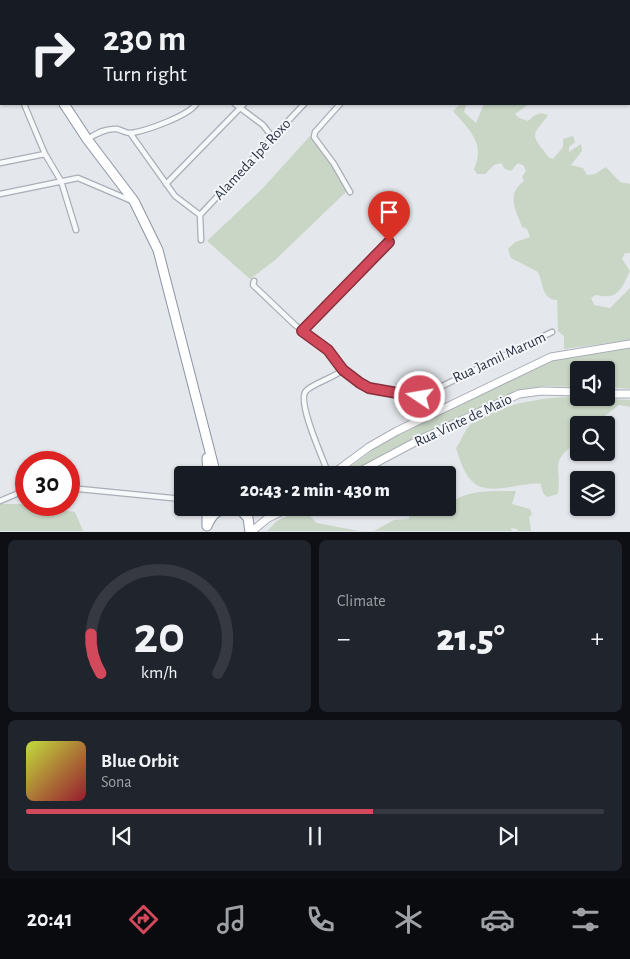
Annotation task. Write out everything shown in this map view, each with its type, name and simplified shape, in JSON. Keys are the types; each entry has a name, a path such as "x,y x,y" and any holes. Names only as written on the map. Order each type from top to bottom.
{"highway":[{"path":"65,105 86,139 134,201 154,240 164,268 213,466"},
{"path":"206,442 207,466"},
{"path":"207,516 207,529"},
{"path":"207,529 212,516"},
{"path":"246,516 250,532"}],"main road":[{"path":"343,466 377,442 438,410 551,356 630,344"},
{"name":"Rua Vinte de Maio","path":"371,466 419,440 520,394 540,391 570,392"},
{"path":"615,394 630,394"},
{"path":"250,532 272,516"}],"street":[{"path":"24,105 45,154 61,181 76,230"},
{"path":"130,134 187,112 195,105"},
{"path":"166,184 242,105 273,138"},
{"name":"Alameda Ipê Roxo","path":"200,215 303,105"},
{"path":"339,105 315,132 314,137 334,164 350,192"},
{"path":"86,139 108,130 116,129 130,134 175,196 200,215 201,240"},
{"path":"0,163 45,154"},
{"path":"0,194 82,178 134,201"},
{"path":"302,331 389,242"},
{"path":"254,281 253,285 260,294 302,331 328,350 343,370 369,388 420,397 438,410"},
{"name":"Rua Jamil Marum","path":"420,397 552,332"},
{"path":"326,466 304,409 303,396 307,390 343,370"},
{"path":"80,489 174,498"},
{"path":"0,501 15,495"}],"green space":[{"path":"459,105 466,105 464,112 476,123 484,105 528,105 515,114 519,118 528,121 537,114 548,115 537,129 535,136 539,145 549,157 553,159 563,147 563,139 573,136 575,142 569,147 569,152 581,144 582,151 571,165 583,168 587,175 595,174 606,167 620,182 630,184 630,253 625,253 622,259 630,271 618,292 610,296 596,295 591,298 594,305 610,308 630,288 630,340 564,349 564,336 558,331 557,300 548,297 538,272 511,258 508,249 515,242 530,237 527,229 522,227 514,202 515,191 524,181 522,177 526,171 524,166 518,163 511,171 505,169 501,163 494,165 485,174 477,174 474,169 478,152 477,144 470,131 453,111"},
{"path":"310,136 323,151 347,191 274,261 250,279 207,241 263,188"},
{"path":"630,345 630,389 615,388 615,361 570,361 570,387 546,386 518,391 366,466 352,466 382,443 551,357"},
{"path":"570,397 570,406 615,406 615,399 630,400 630,407 619,405 605,416 570,416 570,447 563,454 558,464 558,494 547,497 543,493 541,484 496,489 478,486 472,481 466,473 456,448 473,422 495,411 524,402"},
{"path":"516,491 512,504 530,509 532,514 529,517 531,531 518,531 511,528 512,531 374,531 394,520 409,519 409,516 456,516 456,499 472,493"},
{"path":"0,504 15,504 15,516 77,516 83,531 0,531"},
{"path":"287,516 310,516 317,523 359,531 267,531 277,521"}],"route":[{"path":"389,242 302,331 328,350 343,370 360,383 369,388 420,397"}]}
